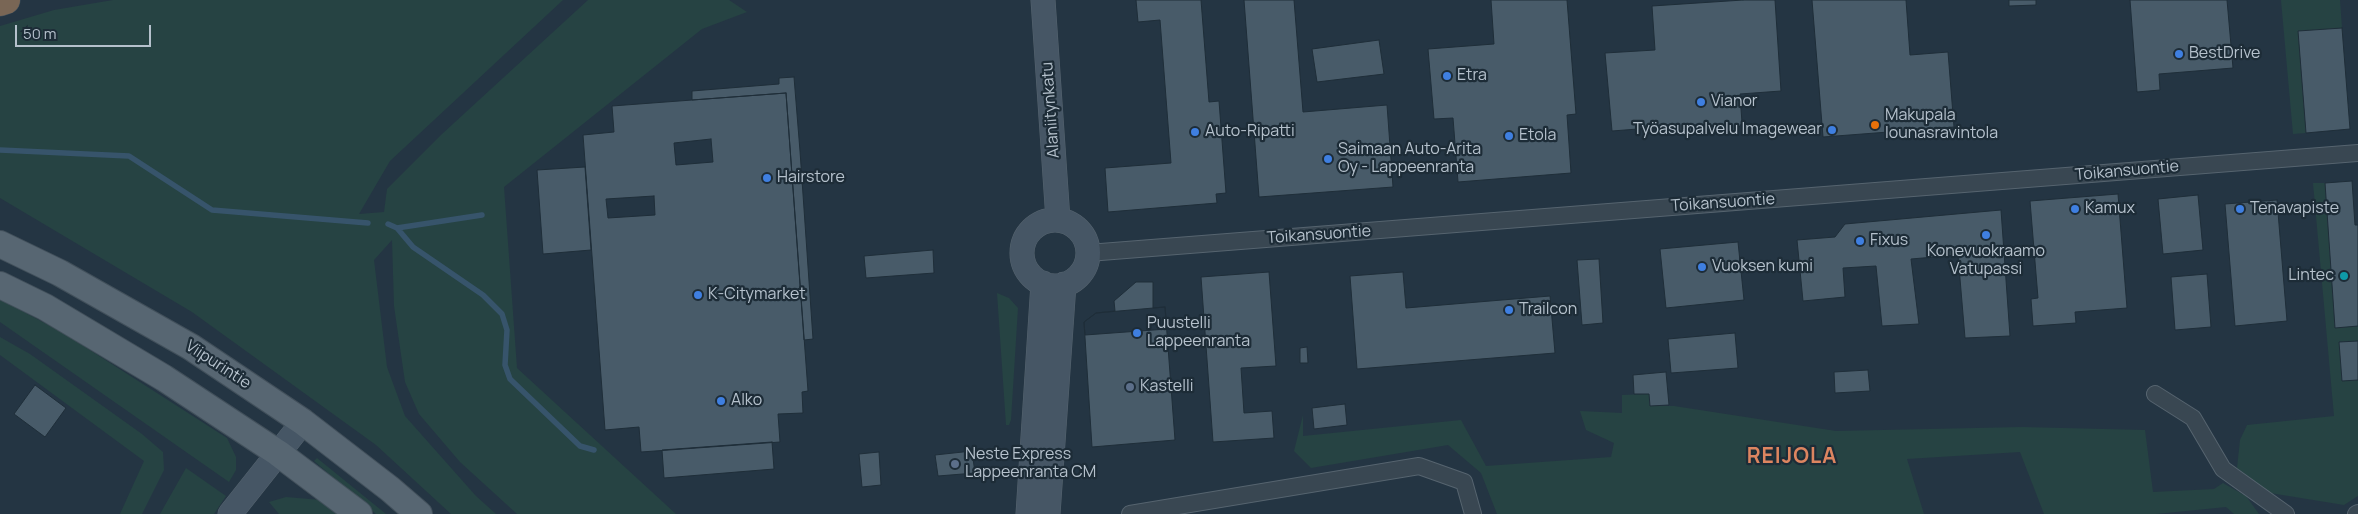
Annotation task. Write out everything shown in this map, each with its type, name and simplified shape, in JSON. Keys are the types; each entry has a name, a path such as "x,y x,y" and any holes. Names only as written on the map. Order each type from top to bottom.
{"highway":[{"path":"0,2 6,0"}],"main road":[{"name":"Alaniitynkatu","path":"1043,0 1058,220"},
{"path":"1048,220 1058,220 1076,227 1082,234 1088,253 1087,261 1078,276 1054,284 1030,274 1022,253 1023,245 1032,229 1048,220"},
{"name":"Viipurintie","path":"0,244 60,273 191,347 303,422 390,488 418,514"},
{"path":"1028,514 1054,284"},
{"path":"1048,514 1054,284"},
{"path":"0,285 45,307 164,378 278,453 359,514"},
{"path":"230,514 303,422"}],"street":[{"name":"Toikansuontie","path":"1088,253 2358,153"},
{"path":"2154,394 2193,418 2223,469 2286,514"},
{"path":"1130,514 1419,466 1464,482 1473,514"}],"green space":[{"path":"113,0 563,0 390,161 359,214 384,212 387,189 442,134 588,0 729,0 747,12 702,29 504,187 517,368 676,514 517,514 460,462 419,414 405,382 394,306 392,240 374,260 387,367 405,416 476,496 496,514 451,514 376,445 192,312 0,198 0,26 54,10"},
{"path":"2281,0 2340,0 2342,28 2298,32 2306,133 2293,134"},
{"path":"2313,183 2325,183 2335,328 2358,326 2358,341 2340,342 2358,380 2358,496 2344,505 2270,493 2237,468 2240,440 2247,425 2334,416"},
{"path":"997,293 1009,298 1018,308 1011,420 1009,425 1006,425"},
{"path":"0,299 65,334 227,438 236,457 236,470 229,482 0,322"},
{"path":"0,337 30,354 142,434 163,452 164,470 142,514 120,514 144,461 0,355"},
{"path":"1649,394 1650,406 1674,406 1836,431 2022,427 2145,430 2153,492 2214,489 2223,483 2246,496 2259,514 2234,514 2226,507 2156,514 2044,514 2020,452 1907,459 1924,514 1497,514 1481,473 1448,445 1311,468 1294,451 1303,415 1303,436 1461,420 1486,466 1611,457 1614,443 1586,430 1580,411 1622,413 1622,395"},
{"path":"317,458 386,514 376,514 314,461"},
{"path":"186,468 226,496 214,514 160,514"},
{"path":"286,497 321,500 341,514 279,514 269,502"}],"building":[{"name":"Auto-Ripatti","path":"1136,0 1201,0 1209,102 1219,101 1226,193 1216,194 1217,203 1108,212 1105,168 1171,163 1160,20 1138,22"},
{"path":"1244,0 1294,0 1303,112 1387,105 1393,187 1259,197"},
{"path":"1491,0 1567,0 1576,114 1567,115 1571,173 1458,182 1453,118 1434,119 1428,49 1494,44"},
{"path":"1743,0 1775,0 1781,91 1740,94 1742,123 1737,130 1677,135 1676,126 1612,131 1605,53 1655,50 1652,6"},
{"path":"1812,0 1906,0 1910,55 1948,52 1954,127 1823,137"},
{"path":"2009,0 2036,0 2036,5 2009,6"},
{"path":"2130,0 2227,0 2233,68 2159,74 2160,90 2137,92"},
{"path":"2342,28 2350,129 2306,133 2298,31"},
{"path":"1379,40 1384,74 1317,82 1312,49"},
{"path":"794,77 813,339 804,340 786,93 692,100 692,91 779,84 779,78"},
{"name":"K-Citymarket","path":"786,93 808,391 802,392 803,413 778,414 780,442 641,452 639,427 605,430 583,135 614,132 612,106"},
{"path":"711,139 713,162 676,165 674,143"},
{"path":"585,167 591,250 543,254 537,170"},
{"name":"Lintec","path":"2352,181 2355,225 2358,225 2358,326 2335,328 2325,183"},
{"path":"2118,194 2127,308 2075,312 2076,323 2033,326 2031,299 2038,298 2030,201"},
{"path":"2198,195 2203,250 2163,254 2158,199"},
{"path":"654,196 655,215 608,218 606,199"},
{"path":"2277,200 2287,321 2235,326 2225,204"},
{"path":"2001,210 2010,336 1965,338 1958,255 1911,259 1919,324 1882,326 1876,266 1843,268 1845,297 1803,301 1797,240 1835,237 1845,224"},
{"path":"1738,242 1744,300 1666,308 1660,249"},
{"path":"933,250 934,273 866,278 864,256"},
{"path":"1599,259 1603,323 1582,325 1577,260"},
{"path":"1269,272 1276,366 1241,368 1244,413 1272,411 1274,438 1213,442 1201,277"},
{"path":"1403,272 1406,308 1550,296 1555,353 1357,369 1350,276"},
{"path":"2207,274 2211,327 2175,330 2171,277"},
{"name":"Kastelli","path":"1136,282 1153,282 1153,308 1165,307 1175,440 1092,447 1084,322 1096,313 1115,311 1114,301"},
{"path":"1165,307 1167,329 1085,335 1084,322 1096,313"},
{"path":"1735,333 1738,368 1671,373 1668,339"},
{"path":"2358,341 2358,380 2342,381 2339,342"},
{"path":"1307,347 1308,363 1300,363 1300,348"},
{"path":"1868,370 1870,391 1835,393 1834,372"},
{"path":"1666,372 1669,405 1650,406 1649,394 1634,394 1633,375"},
{"path":"35,385 66,408 45,437 14,414"},
{"path":"1345,404 1347,425 1314,429 1312,408"},
{"path":"772,442 774,469 664,478 662,450"},
{"name":"Neste Express Lappeenranta CM","path":"972,451 975,473 938,476 935,455"},
{"path":"879,452 881,485 862,487 859,454"}],"waterway":[{"path":"0,150 129,156 212,210 368,223"},
{"path":"397,228 482,215"},
{"path":"388,224 397,228 413,247 483,295 502,314 507,330 505,365 510,379 580,446 594,450"}],"place":[{"name":"BestDrive","path":"2179,54"},
{"name":"Etra","path":"1447,76"},
{"name":"Vianor","path":"1701,102"},
{"name":"Makupala lounasravintola","path":"1875,125"},
{"name":"Työasupalvelu Imagewear","path":"1832,130"},
{"name":"Auto-Ripatti","path":"1195,132"},
{"name":"Etola","path":"1509,136"},
{"name":"Saimaan Auto-Arita Oy - Lappeenranta","path":"1328,159"},
{"name":"Hairstore","path":"767,178"},
{"name":"Kamux","path":"2075,209"},
{"name":"Tenavapiste","path":"2240,209"},
{"name":"Konevuokraamo Vatupassi","path":"1986,235"},
{"name":"Fixus","path":"1860,241"},
{"name":"Vuoksen kumi","path":"1702,267"},
{"name":"Lintec","path":"2344,276"},
{"name":"K-Citymarket","path":"698,295"},
{"name":"Trailcon","path":"1509,310"},
{"name":"Puustelli Lappeenranta","path":"1137,333"},
{"name":"Kastelli","path":"1130,387"},
{"name":"Alko","path":"721,401"},
{"name":"Neste Express Lappeenranta CM","path":"955,464"}],"district":[{"name":"REIJOLA","path":"1792,457"}]}
